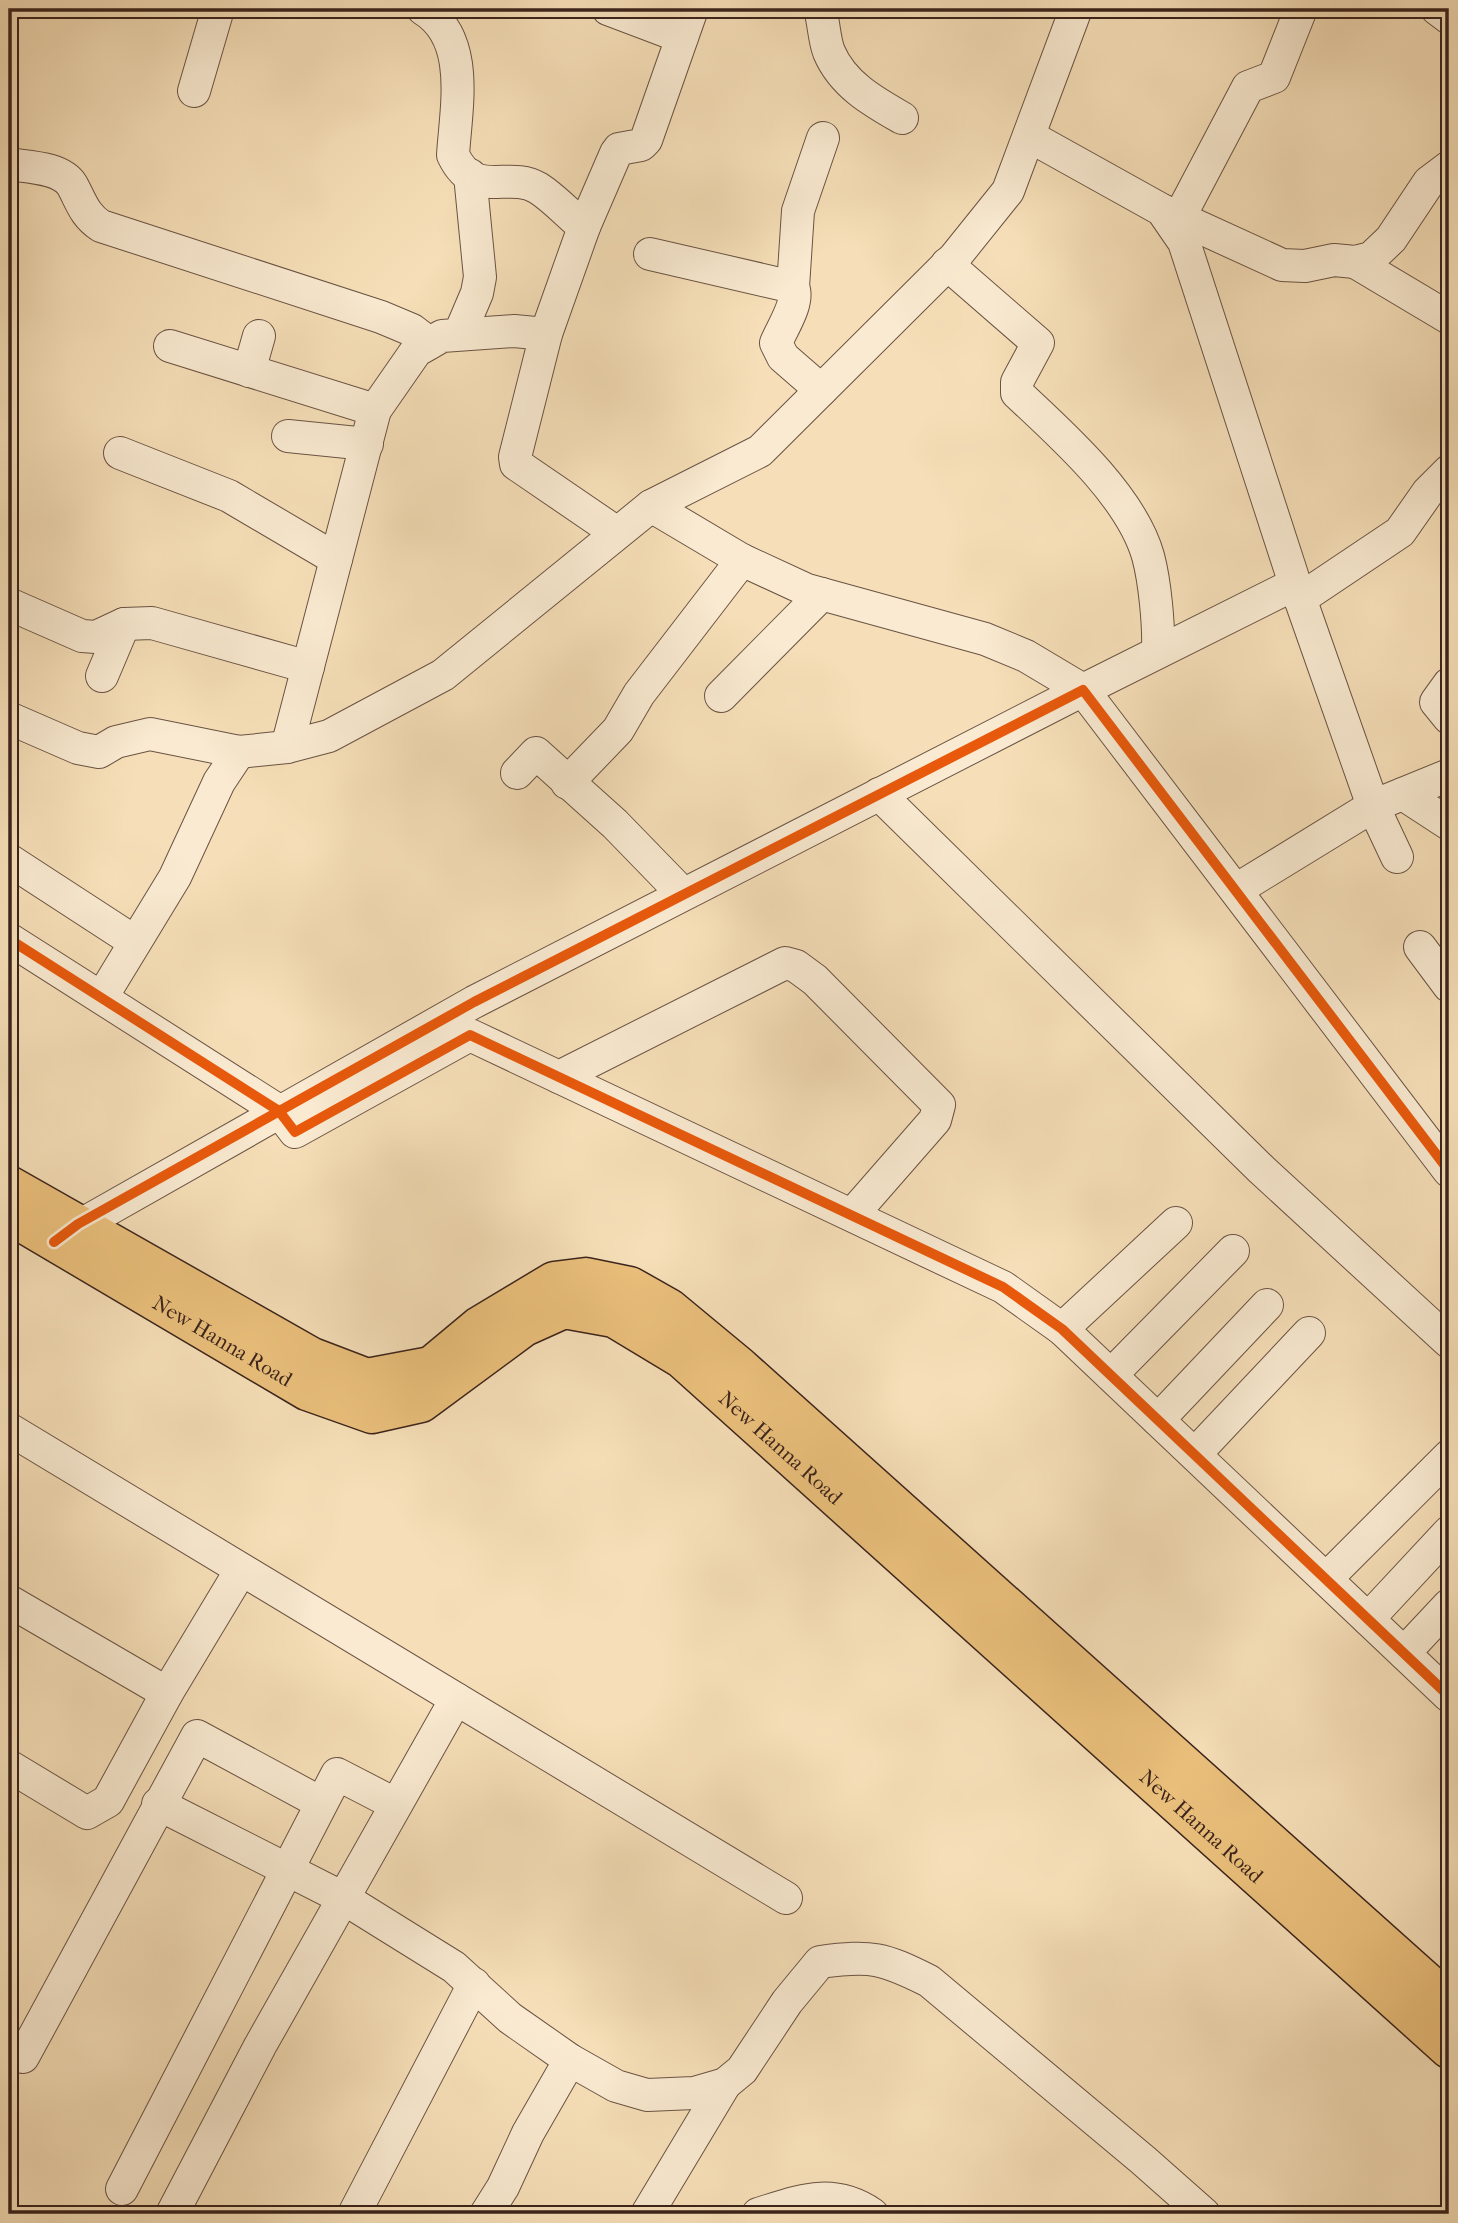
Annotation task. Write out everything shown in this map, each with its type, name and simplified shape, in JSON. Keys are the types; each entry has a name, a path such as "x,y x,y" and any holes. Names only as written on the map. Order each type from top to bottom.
{"main road":[{"name":"New Hanna Road","path":"9,1185 66,1233 307,1391 372,1413 421,1403 524,1327 564,1310 614,1318 682,1359 1449,2049"},
{"name":"New Hanna Road","path":"9,1215 66,1233 312,1357 367,1378 431,1366 479,1326 554,1281 586,1277 630,1286 640,1291 669,1308 739,1366 1449,2002"}],"street":[{"path":"194,91 218,9"},
{"path":"608,9 687,23 646,140 641,145 619,149 616,153 584,228 546,334 515,457 516,464 617,533"},
{"path":"820,9 829,52 845,76 865,97 902,118"},
{"path":"9,718 78,748 99,752 116,742 150,734 239,752 287,747 329,736 443,675 651,506 760,451 947,264 1008,191 1076,9"},
{"path":"1170,214 1248,87 1274,77 1302,9"},
{"path":"1437,9 1449,18"},
{"path":"431,11 458,62 453,155 459,167 480,182 523,183 537,188 584,228"},
{"path":"1029,136 1170,214 1282,265 1305,266 1334,260 1355,262 1371,258 1391,239 1429,182 1449,168"},
{"path":"821,390 783,357 776,344 797,294 793,287 798,211 823,138"},
{"path":"9,164 61,175 71,183 90,219 101,226 381,317 412,330 429,344"},
{"path":"460,333 477,293 480,277 470,175"},
{"path":"1170,214 1184,242 1297,591 1373,806 1397,857"},
{"path":"650,254 793,287"},
{"path":"1355,262 1449,318"},
{"path":"947,264 1038,344 1017,383 1017,393 1073,447 1135,525 1148,556 1158,652"},
{"path":"287,747 375,410 415,351 442,337 460,333 514,331 546,334"},
{"path":"249,371 259,337"},
{"path":"170,346 375,410"},
{"path":"288,436 367,444"},
{"path":"120,453 229,496 336,559"},
{"path":"66,1233 474,1002 1158,652 1297,591 1400,532 1427,492 1449,471"},
{"path":"651,506 743,560 822,594 985,639 1026,656 1083,690 1236,890 1445,1155"},
{"path":"567,783 618,730 639,694 743,560"},
{"path":"721,696 822,594"},
{"path":"9,604 82,636 96,637 124,624 152,623 308,667"},
{"path":"102,676 124,624"},
{"path":"1449,684 1436,702 1449,718"},
{"path":"102,997 175,877 219,782 239,752"},
{"path":"517,773 536,753 615,824 683,894"},
{"path":"1236,890 1373,806 1449,775"},
{"path":"879,794 1262,1170 1449,1342"},
{"path":"1403,794 1449,824"},
{"path":"9,860 135,942"},
{"path":"9,939 279,1111 295,1132 470,1035 1003,1287 1062,1329 1404,1653 1445,1684"},
{"path":"1420,947 1449,986"},
{"path":"559,1077 785,963 796,966 815,980 939,1105 935,1120 852,1215"},
{"path":"1062,1329 1176,1223"},
{"path":"1111,1375 1233,1251"},
{"path":"1158,1420 1267,1305"},
{"path":"1195,1454 1309,1333"},
{"path":"9,1429 786,1898"},
{"path":"1326,1579 1449,1456"},
{"path":"1368,1619 1449,1532"},
{"path":"9,1766 87,1813 108,1801 167,1693 241,1570"},
{"path":"9,1601 167,1693"},
{"path":"1404,1653 1449,1605"},
{"path":"172,2214 343,1898 456,1699"},
{"path":"23,2056 197,1736 321,1803"},
{"path":"122,2189 337,1774 395,1804"},
{"path":"158,1804 343,1898 454,1966 510,2018 570,2060 616,2086 647,2095 694,2093 725,2084"},
{"path":"647,2214 725,2084 742,2070 787,2002 820,1962 863,1956 890,1962 929,1981 1204,2214"},
{"path":"354,2214 474,1984"},
{"path":"486,2214 570,2060"},
{"path":"758,2214 796,2202 830,2197 854,2202 872,2214"}],"cycle path":[{"path":"54,1242 78,1224 474,1002 1083,690 1449,1171"},
{"path":"9,939 279,1111 295,1132 470,1035 1003,1287 1062,1329 1449,1696"}]}
